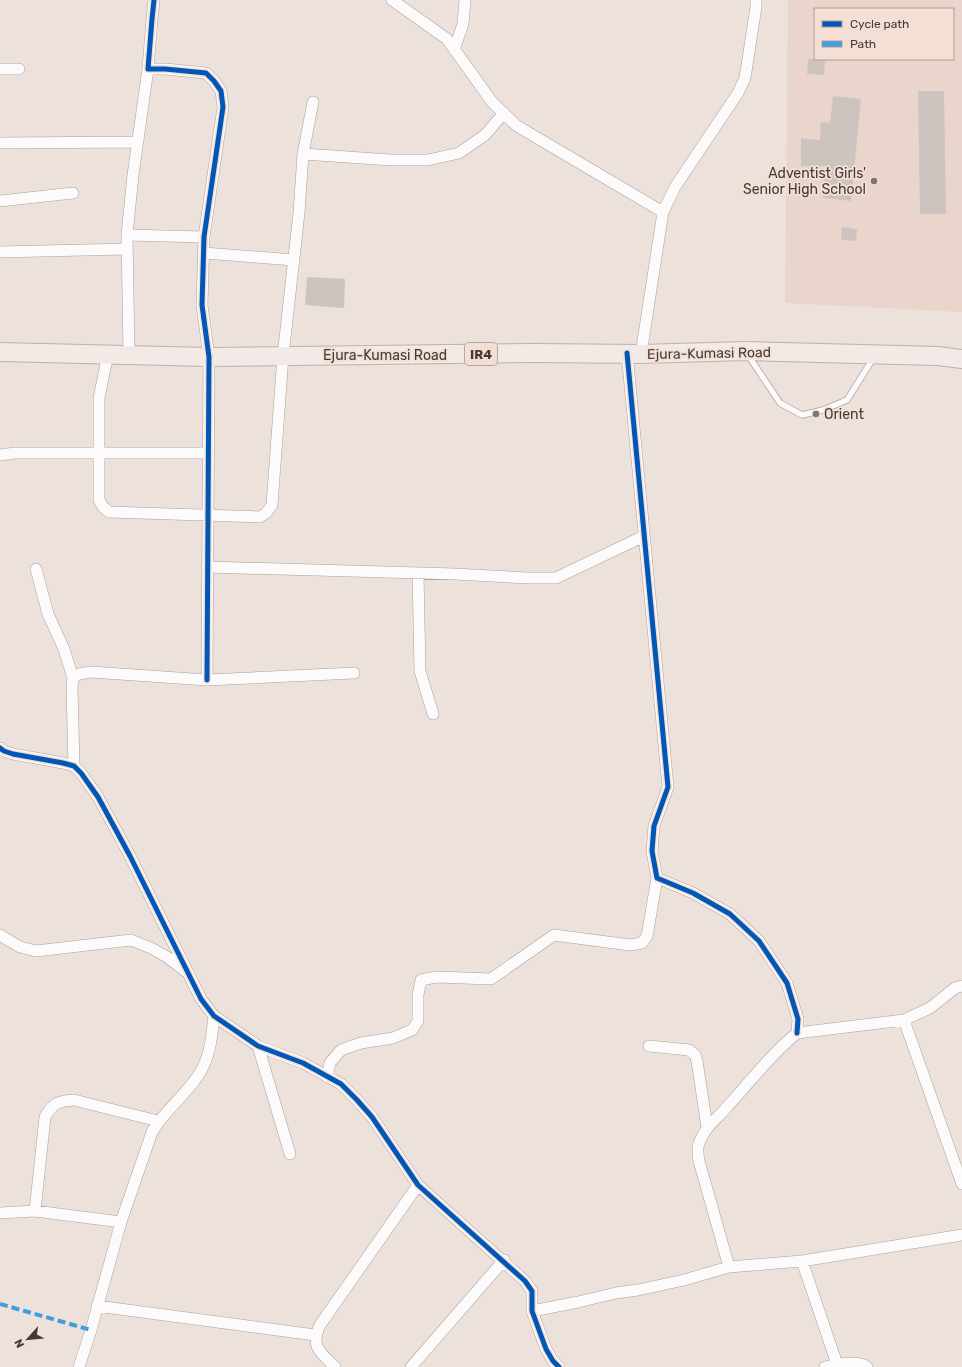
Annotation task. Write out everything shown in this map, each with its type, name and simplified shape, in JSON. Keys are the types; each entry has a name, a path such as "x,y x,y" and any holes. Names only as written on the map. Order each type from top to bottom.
{"main road":[{"name":"Ejura-Kumasi Road","path":"0,352 209,357 634,354 745,351 938,356 962,358"}],"street":[{"path":"129,355 127,235 137,142 148,69 154,0"},
{"path":"392,0 447,39 492,102 517,126 663,212"},
{"path":"454,50 463,24 465,0"},
{"path":"327,1077 330,1063 341,1050 361,1043 393,1038 412,1030 418,1021 418,995 421,980 436,977 491,979 554,935 630,945 642,942 647,936 657,878 652,851 654,826 668,787 644,536 634,354 663,212 675,188 738,93 744,78 756,0"},
{"path":"0,69 19,68"},
{"path":"148,69 206,73 221,91 223,108 221,130 204,237 202,305 209,357 207,680"},
{"path":"108,354 99,398 99,500 103,507 109,512 260,517 266,513 272,505 283,356 299,213 303,154 313,102"},
{"path":"303,154 392,160 428,160 459,152 485,135 504,113"},
{"path":"0,143 137,142"},
{"path":"0,201 72,193"},
{"path":"127,235 204,237"},
{"path":"0,252 127,249"},
{"path":"204,253 294,260"},
{"path":"0,455 15,453 208,453"},
{"path":"207,567 556,578 644,536"},
{"path":"36,569 48,614 64,649 73,678 74,766"},
{"path":"418,573 420,671 433,714"},
{"path":"73,678 79,674 91,672 207,680 354,673"},
{"path":"0,748 13,754 74,766 85,778 98,797 127,849 201,999 214,1016 258,1046 303,1063 341,1084 357,1100 372,1117 418,1185 504,1260 532,1290 532,1311 546,1350 559,1367"},
{"path":"657,878 693,893 730,914 759,941 787,983 798,1019 797,1033"},
{"path":"0,935 20,947 36,951 131,940 151,948 167,957 187,973"},
{"path":"729,1267 699,1161 697,1149 702,1135 707,1127 727,1108 785,1043 797,1033 904,1020 930,1008 955,988 962,986"},
{"path":"79,1367 91,1330 121,1222 152,1132 158,1120 192,1083 203,1068 211,1043 214,1016"},
{"path":"904,1020 962,1184"},
{"path":"258,1046 290,1154"},
{"path":"649,1046 689,1050 695,1055 707,1127"},
{"path":"35,1211 45,1117 51,1107 61,1100 74,1100 158,1120"},
{"path":"335,1367 317,1349 316,1335 320,1325 418,1185"},
{"path":"0,1213 35,1211 121,1222"},
{"path":"532,1311 684,1280 729,1267 802,1261 962,1235"},
{"path":"411,1367 504,1260"},
{"path":"802,1261 837,1364"},
{"path":"97,1306 316,1335"},
{"path":"825,1367 837,1364 864,1364 867,1367"}],"lane":[{"path":"745,351 780,403 802,415 823,410 847,400 876,355"}],"shaded area":[{"name":"Adventist Girls' Senior High School","path":"788,0 962,0 962,312 785,303"}],"building":[{"path":"808,59 825,60 824,75 807,74"},
{"path":"918,91 944,91 946,214 920,214"},
{"path":"833,96 861,99 851,201 823,198 826,166 801,166 801,138 820,140 821,122 830,123"},
{"path":"842,227 857,229 856,241 841,240"},
{"path":"307,277 345,279 344,308 305,305"}],"marked path":[{"path":"0,1304 91,1330"}],"cycle path":[{"path":"154,0 148,69 206,73 221,91 223,107 204,237 202,305 209,357 207,680"},
{"path":"627,353 668,787 654,826 652,851 657,878 693,893 730,914 759,941 787,983 798,1019 797,1033"},
{"path":"0,748 13,754 74,766 81,773 98,797 130,856 201,999 214,1016 258,1046 303,1063 341,1084 357,1100 372,1117 418,1185 525,1281 532,1291 532,1311 546,1349 553,1361 559,1367"}],"place":[{"name":"Adventist Girls' Senior High School","path":"874,181"},
{"name":"Orient","path":"816,414"}]}
